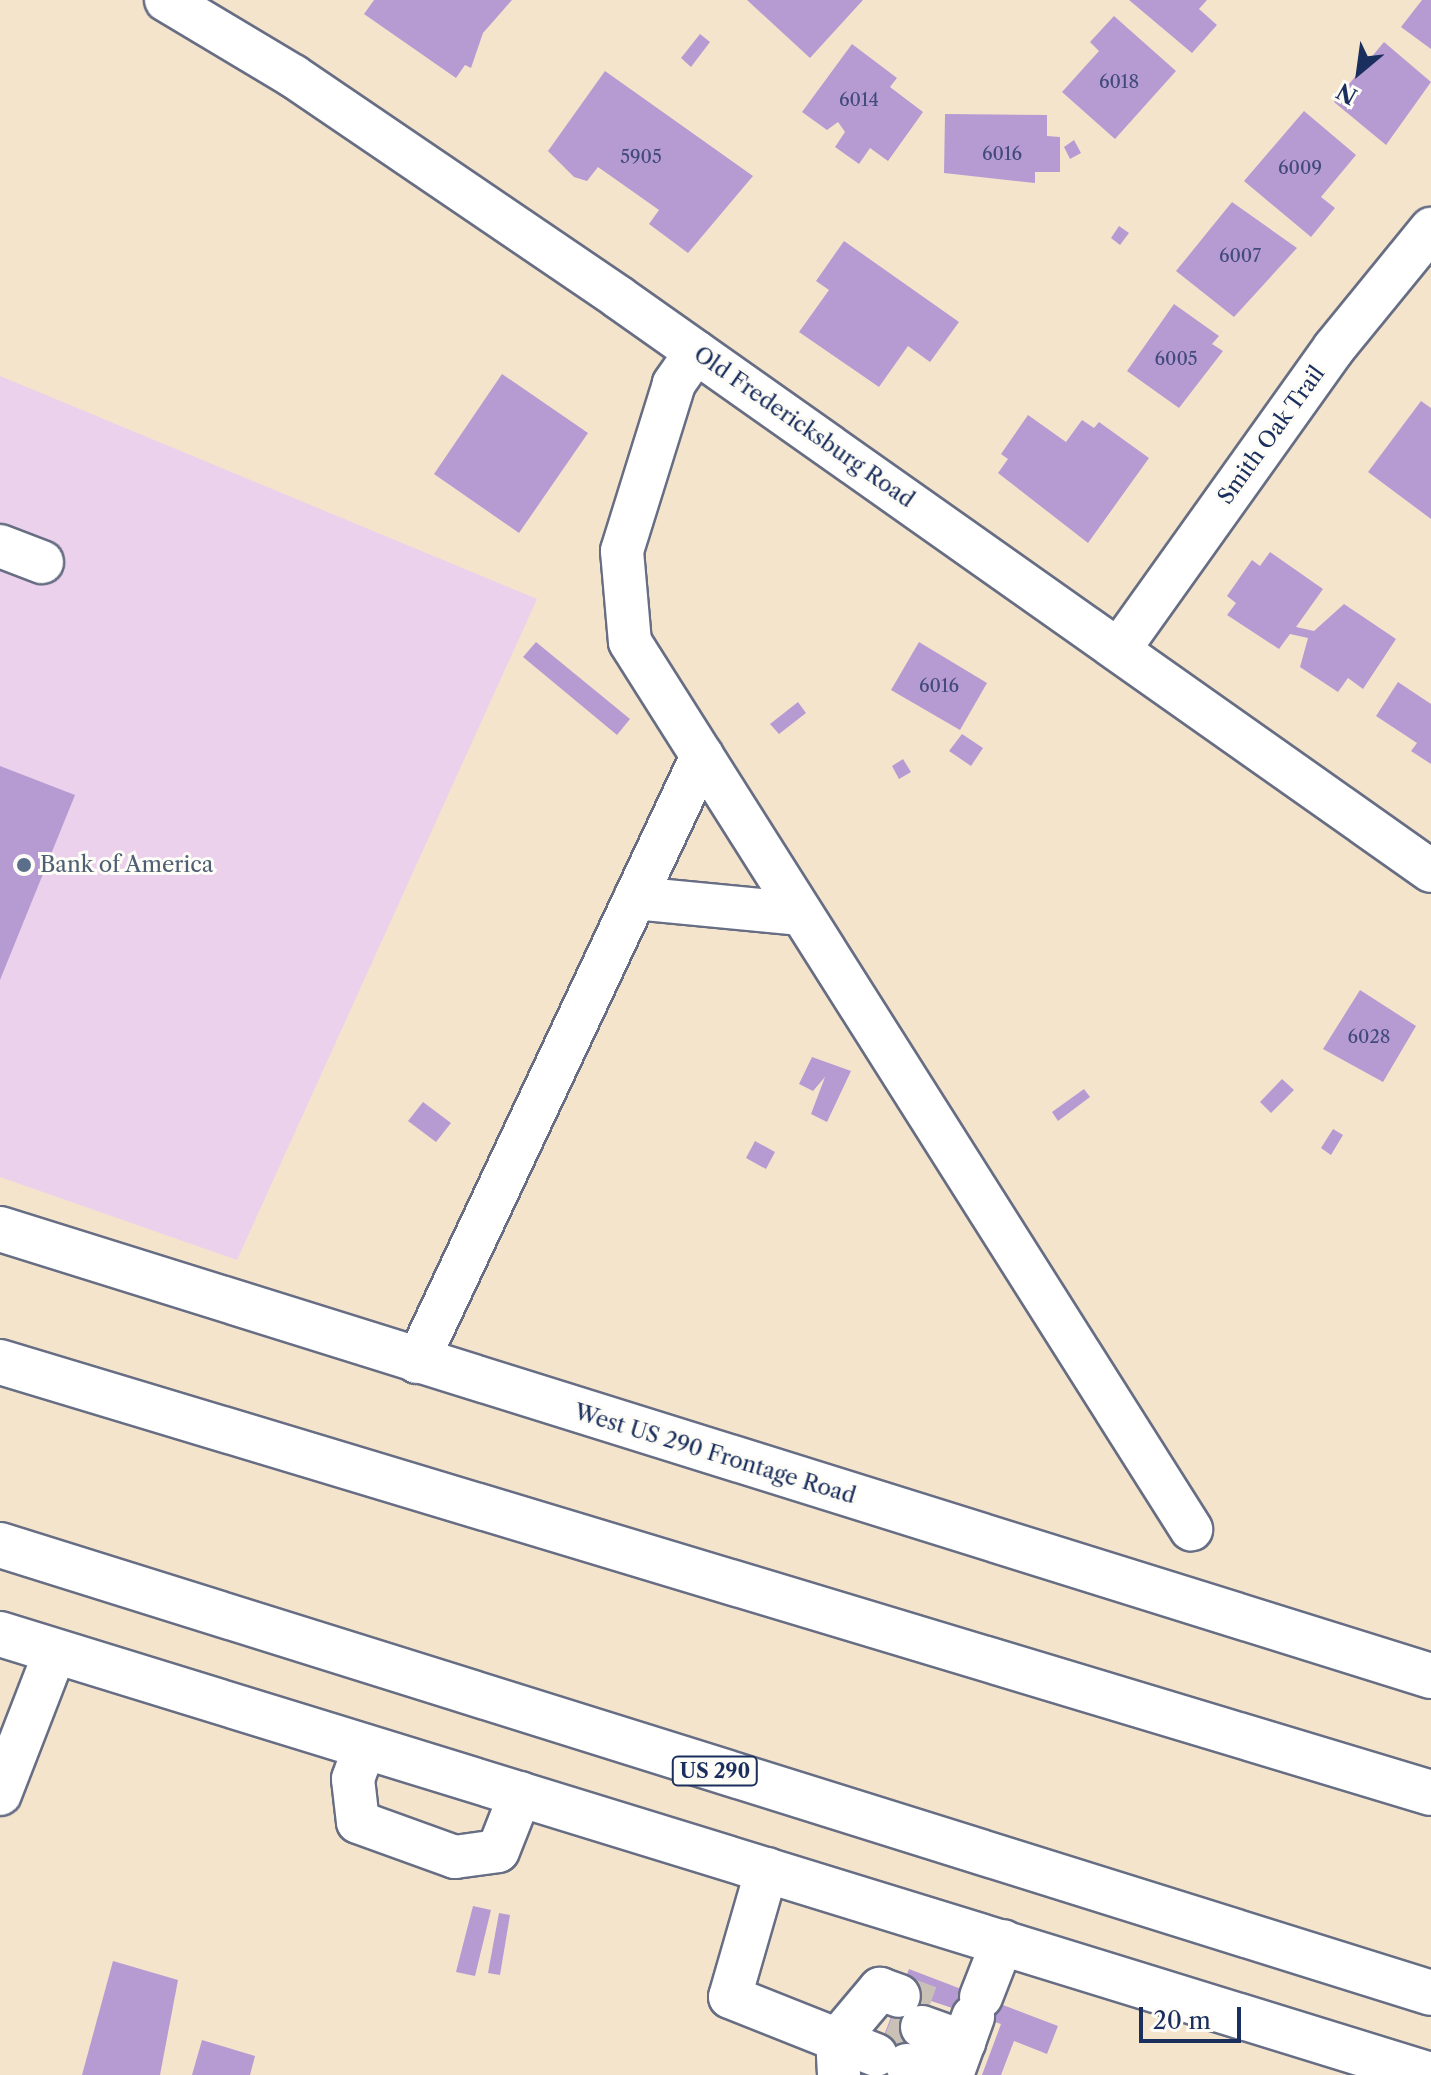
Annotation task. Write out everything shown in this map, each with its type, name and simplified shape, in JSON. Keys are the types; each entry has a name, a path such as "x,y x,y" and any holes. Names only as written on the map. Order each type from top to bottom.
{"main road":[{"name":"West US 290 Frontage Road","path":"0,1229 417,1362 1431,1676"},
{"path":"0,1362 1431,1793"},
{"name":"US 290","path":"0,1545 1431,1993"},
{"path":"0,1634 1431,2075"}],"street":[{"name":"Old Fredericksburg Road","path":"166,0 305,84 696,352 1120,648 1431,871"},
{"name":"Smith Oak Trail","path":"1120,648 1334,348 1431,229"},
{"path":"696,352 674,384 631,523 622,590 630,642 1191,1529"},
{"path":"0,546 42,562"},
{"path":"417,1362 702,756"},
{"path":"635,898 801,914"},
{"path":"0,1794 55,1652"},
{"path":"365,1746 353,1779 358,1822 455,1857 498,1851 521,1793"},
{"path":"767,1869 730,1997 913,2042 1003,1941"}],"shaded area":[{"path":"0,376 537,599 237,1260 0,1177"}],"building":[{"path":"374,0 512,0 483,33 471,68 465,65 456,78 364,14"},
{"path":"747,0 863,0 810,58"},
{"path":"1129,0 1207,0 1199,9 1217,25 1192,53"},
{"path":"1422,0 1431,0 1431,49 1401,27"},
{"path":"1114,16 1176,71 1115,139 1062,92 1099,51 1090,42"},
{"path":"700,34 710,42 691,67 681,58"},
{"path":"1384,42 1431,82 1386,145 1334,102"},
{"path":"852,44 897,78 890,87 923,112 888,161 870,148 859,164 835,147 845,132 838,122 827,130 802,112"},
{"path":"605,71 753,176 688,253 649,224 659,210 598,167 587,181 574,177 548,151"},
{"path":"1304,111 1356,155 1321,197 1335,208 1311,237 1244,181"},
{"path":"945,114 1047,115 1047,136 1060,137 1060,172 1035,172 1035,183 944,173"},
{"path":"1074,140 1081,153 1070,159 1064,147"},
{"path":"1232,202 1297,248 1234,317 1176,271"},
{"path":"1119,226 1129,233 1120,245 1111,238"},
{"path":"844,241 959,322 930,362 908,346 879,387 799,332 829,290 816,281"},
{"path":"1174,304 1219,336 1212,344 1223,351 1179,408 1127,371"},
{"path":"502,374 588,433 519,533 434,474"},
{"path":"1421,401 1431,408 1431,519 1368,472"},
{"path":"1028,415 1066,442 1082,420 1094,428 1099,422 1149,458 1088,543 998,473 1008,459 1001,454"},
{"path":"1270,552 1323,589 1296,627 1314,631 1344,604 1396,639 1363,689 1348,678 1338,692 1300,667 1308,638 1290,634 1279,649 1227,615 1236,603 1227,596 1252,560 1260,566"},
{"path":"536,642 630,719 617,735 523,657"},
{"path":"919,642 987,683 960,730 891,690"},
{"path":"1398,682 1431,704 1431,764 1411,751 1417,743 1376,716"},
{"path":"798,702 806,713 779,734 770,724"},
{"path":"962,734 983,748 971,766 949,751"},
{"path":"903,759 911,772 899,779 892,766"},
{"name":"Bank of America","path":"0,766 75,795 0,980"},
{"path":"1360,990 1416,1026 1383,1082 1323,1049"},
{"path":"812,1057 851,1071 827,1122 811,1114 825,1077 813,1091 799,1084"},
{"path":"1282,1079 1294,1090 1271,1113 1260,1102"},
{"path":"1084,1089 1090,1097 1058,1121 1052,1112"},
{"path":"423,1102 451,1123 436,1142 408,1121"},
{"path":"1333,1129 1343,1135 1331,1155 1321,1148"},
{"path":"755,1141 775,1152 766,1169 746,1158"},
{"path":"473,1906 491,1910 475,1976 456,1972"},
{"path":"499,1913 510,1915 500,1975 488,1973"},
{"path":"113,1961 178,1980 160,2075 82,2075"},
{"path":"909,1969 1058,2026 1047,2054 1014,2041 1001,2075 982,2075 1001,2024 931,2001 903,2075 869,2075"},
{"path":"202,2040 255,2056 250,2075 192,2075"}],"tunnel":[{"path":"899,1996 929,2007"},
{"path":"885,2035 914,2046"}],"place":[{"name":"Bank of America","path":"24,865"}]}
